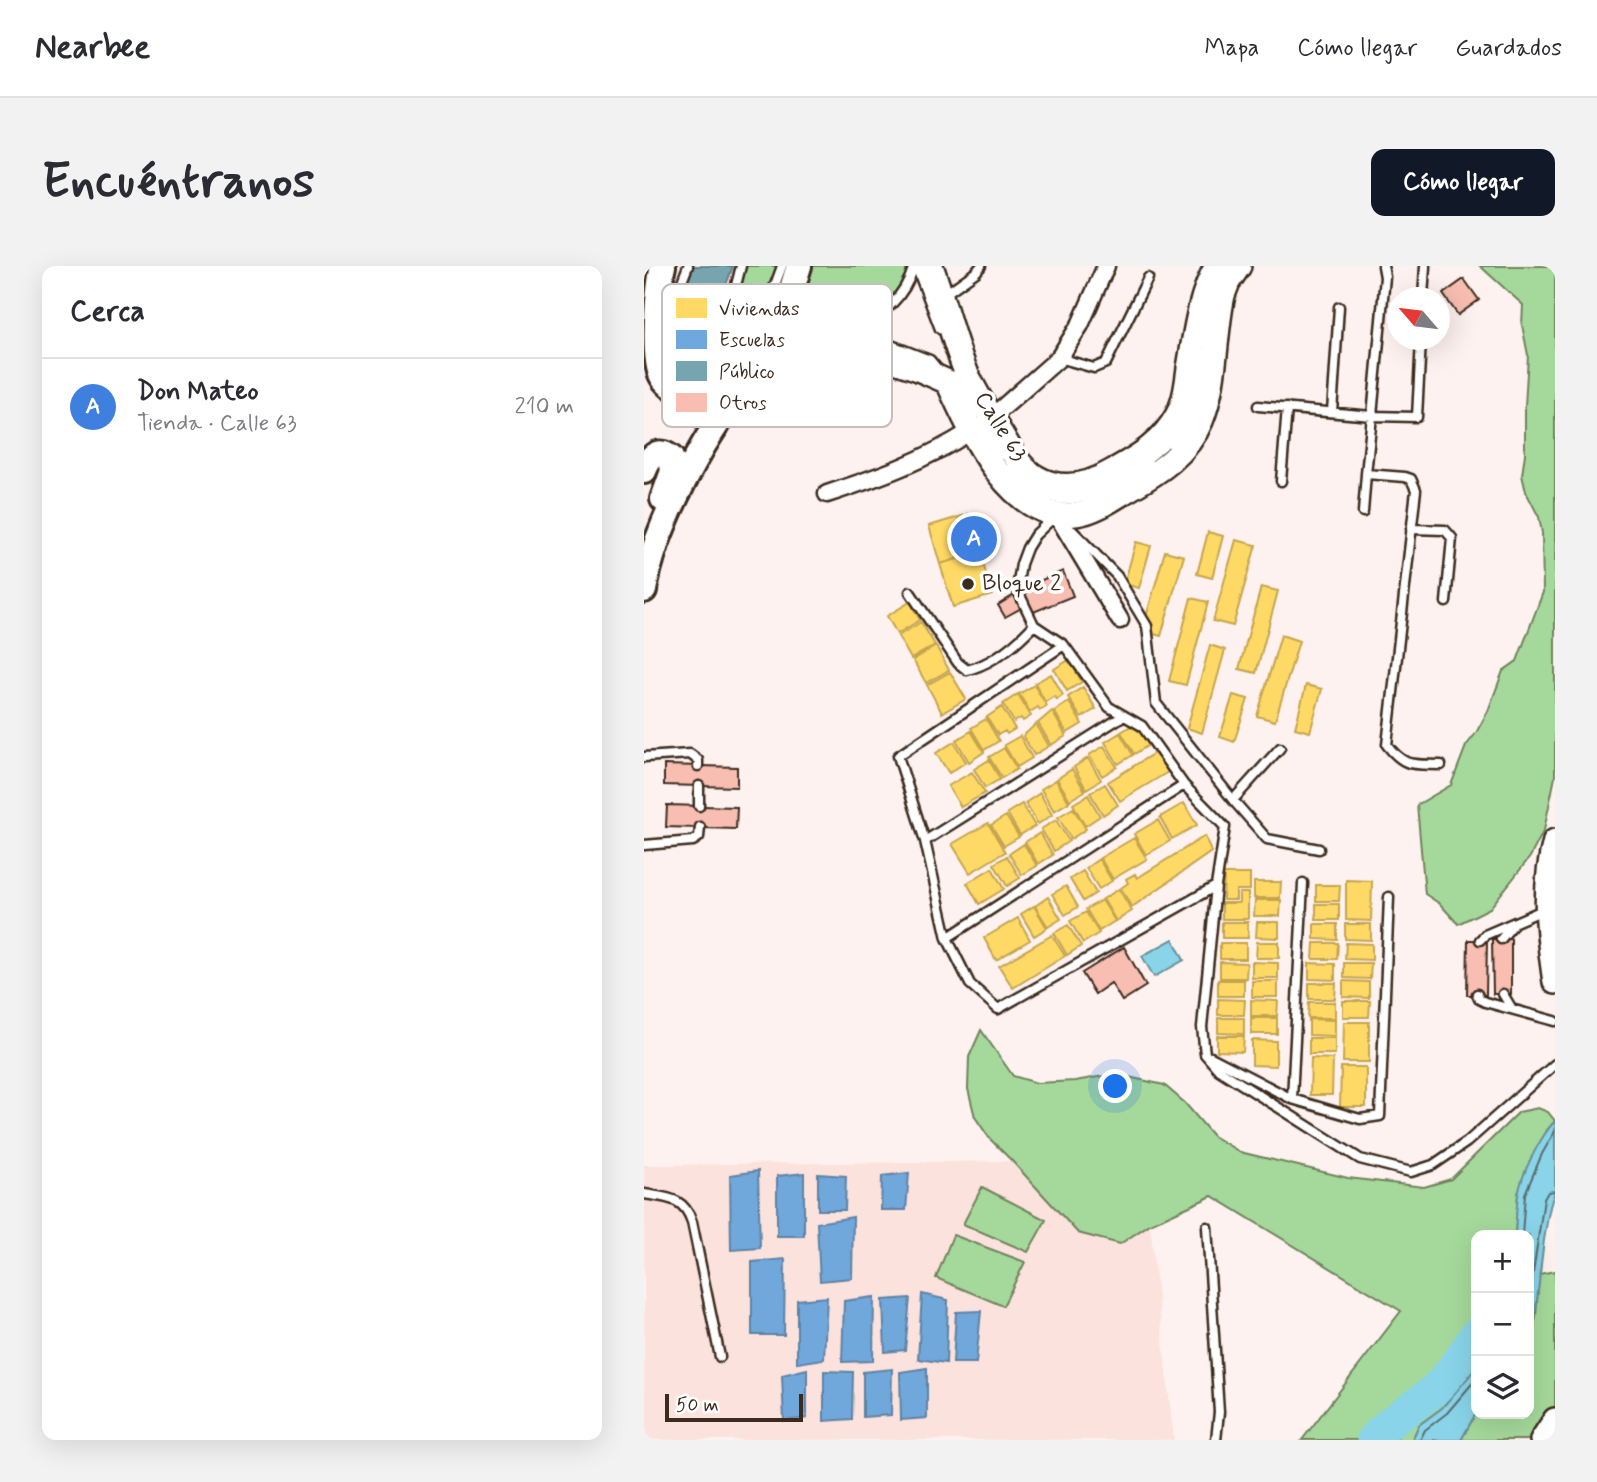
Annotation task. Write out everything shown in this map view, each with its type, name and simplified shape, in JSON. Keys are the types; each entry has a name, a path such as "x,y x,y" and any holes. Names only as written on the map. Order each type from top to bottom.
{"main road":[{"path":"662,376 657,317 663,266"},
{"path":"793,284 799,266"},
{"path":"644,590 660,534 703,446 715,427"},
{"path":"644,471 652,456 658,453 666,454 673,464 662,501 660,534"}],"street":[{"name":"Calle 63","path":"931,266 979,421 1021,498 1033,507 1057,515"},
{"path":"827,494 891,474 938,452 1059,358 1080,325 1106,266"},
{"name":"Calle 63","path":"892,360 948,382 979,421 1037,478 1056,485 1088,484 1143,454 1161,439 1180,411 1206,288 1217,266"},
{"path":"1057,515 1075,515 1090,510 1144,480 1171,462 1195,433 1205,407 1223,295 1239,266"},
{"path":"1057,515 1119,620"},
{"path":"1555,841 1546,909 1555,982"},
{"path":"1542,1440 1555,1420"}],"lane":[{"path":"681,284 688,266"},
{"path":"736,284 741,266"},
{"path":"775,284 782,266"},
{"path":"892,305 903,292 915,266"},
{"path":"915,266 943,339"},
{"path":"942,296 981,266"},
{"path":"1208,321 1213,292 1226,266"},
{"path":"1363,512 1385,277 1383,266"},
{"path":"1424,287 1425,266"},
{"path":"1059,358 1094,369 1106,363 1148,278"},
{"path":"1332,412 1339,307"},
{"path":"892,345 930,360 948,382"},
{"path":"979,421 1016,475 1030,489 1048,497 1069,500 1091,496 1161,455 1174,443 1189,420 1195,404 1204,348"},
{"path":"1258,406 1372,416 1417,417 1420,350"},
{"path":"948,351 970,400"},
{"path":"1281,481 1287,408"},
{"path":"1366,474 1412,479 1416,489 1386,735 1387,745 1398,759 1405,763 1441,765"},
{"path":"1319,849 1267,839 1156,703 1147,626 1117,576 1057,515 1035,535 1021,564 1017,589 1034,625 1064,645 1109,707 1142,726 1184,785 1224,827 1202,1027 1205,1054 1219,1070 1360,1159 1411,1172 1433,1165 1467,1142 1555,1064"},
{"path":"1411,529 1445,530 1452,538 1446,602"},
{"path":"910,592 958,663 967,670 977,668 1018,642 1034,625"},
{"path":"1064,645 898,756 925,841 947,938 970,984 998,1009 1216,886"},
{"path":"925,841 1123,716"},
{"path":"1233,800 1280,748"},
{"path":"644,757 690,754 698,760 698,766"},
{"path":"947,938 1184,785"},
{"path":"699,786 699,806"},
{"path":"644,845 693,841 699,837 700,827"},
{"path":"1292,1099 1303,883"},
{"path":"1205,1054 1292,1099 1360,1119 1380,1116 1390,897"},
{"path":"1480,940 1485,935 1546,909"},
{"path":"1501,939 1514,924"},
{"path":"1503,994 1512,1010"},
{"path":"1477,995 1485,1002 1555,1021"},
{"path":"644,1194 671,1198 688,1208 720,1357"},
{"path":"1206,1227 1219,1412 1216,1440"}],"shaded area":[{"path":"688,266 782,266 773,284 681,284"},
{"path":"1012,1161 1078,1233 1120,1244 1150,1224 1174,1440 644,1440 644,1165"}],"green space":[{"path":"741,266 782,266 773,284 737,284"},
{"path":"799,266 914,266 892,305 892,284 799,284"},
{"path":"1480,266 1555,266 1555,777 1544,830 1530,857 1490,908 1458,924 1440,904 1425,894 1417,805 1451,785 1466,746 1488,711 1503,671 1517,661 1543,592 1542,533 1539,517 1526,492 1522,475 1528,355 1522,325 1523,305"},
{"path":"981,1030 1013,1076 1037,1083 1075,1081 1115,1074 1164,1085 1185,1103 1213,1136 1240,1152 1348,1178 1424,1187 1451,1179 1519,1112 1538,1108 1548,1112 1555,1121 1547,1130 1518,1193 1515,1230 1471,1230 1471,1374 1442,1408 1419,1425 1412,1440 1302,1440 1401,1311 1212,1196 1150,1224 1120,1244 1078,1233 990,1139 975,1117 968,1089 969,1057"},
{"path":"982,1187 1046,1220 1028,1252 963,1224"},
{"path":"953,1235 1025,1262 1003,1306 936,1278"},
{"path":"1555,1271 1555,1420 1542,1440 1461,1440 1473,1419 1534,1419 1534,1326 1539,1274"}],"water":[{"path":"1173,939 1184,960 1154,977 1142,956"},
{"path":"1555,1121 1555,1192 1547,1222 1534,1321 1534,1230 1515,1230 1520,1187 1543,1136"},
{"path":"1471,1374 1473,1419 1461,1440 1412,1440 1419,1425 1442,1408"}],"building: Viviendas":[{"path":"969,514 980,552 940,564 929,526"},
{"path":"1208,532 1223,536 1212,578 1197,574"},
{"path":"1236,540 1256,545 1233,626 1213,621"},
{"path":"1136,542 1151,546 1139,588 1124,584"},
{"path":"1165,551 1184,556 1161,636 1142,631"},
{"name":"Bloque 2","path":"980,552 992,595 953,607 940,564"},
{"path":"1261,587 1278,591 1256,673 1239,669"},
{"path":"1191,598 1208,602 1186,685 1169,681"},
{"path":"910,602 920,620 897,634 887,616"},
{"path":"921,622 935,645 911,659 898,636"},
{"path":"1281,635 1299,641 1275,721 1257,716"},
{"path":"1210,645 1225,650 1202,733 1187,728"},
{"path":"936,646 949,670 926,683 913,660"},
{"path":"1069,660 1082,682 1067,691 1054,669"},
{"path":"950,672 966,699 942,713 927,685"},
{"path":"1051,674 1063,695 1057,700 1055,696 1045,702 1035,683"},
{"path":"1034,685 1047,706 1030,712 1019,694"},
{"path":"1306,685 1322,689 1310,732 1295,728"},
{"path":"1083,687 1096,709 1081,718 1068,697"},
{"path":"1018,694 1031,716 1014,722 1003,704"},
{"path":"1233,695 1248,699 1234,742 1220,737"},
{"path":"1069,702 1082,724 1067,733 1054,711"},
{"path":"1002,707 1015,729 998,735 987,717"},
{"path":"1052,711 1066,736 1051,745 1038,723"},
{"path":"986,719 999,741 984,750 971,728"},
{"path":"1136,723 1149,745 1134,754 1121,732"},
{"path":"1036,724 1049,746 1034,755 1023,736"},
{"path":"971,731 984,752 969,762 956,740"},
{"path":"1120,733 1133,755 1118,764 1105,742"},
{"path":"1020,736 1032,758 1017,767 1004,745"},
{"path":"954,742 966,762 949,773 936,753"},
{"path":"1104,746 1117,767 1102,776 1089,755"},
{"path":"1004,748 1017,769 1002,778 989,757"},
{"path":"1156,752 1168,772 1120,801 1108,782"},
{"path":"1088,758 1101,780 1086,789 1074,767"},
{"path":"989,760 1000,779 985,788 974,769"},
{"path":"1072,769 1085,791 1070,800 1057,779"},
{"path":"972,772 985,793 961,807 948,786"},
{"path":"1056,780 1069,802 1054,811 1041,789"},
{"path":"1105,784 1118,805 1103,815 1090,793"},
{"path":"1040,793 1052,815 1038,824 1025,803"},
{"path":"1088,795 1100,816 1085,826 1073,804"},
{"path":"1184,803 1197,825 1172,839 1160,817"},
{"path":"1022,804 1035,826 1020,835 1007,813"},
{"path":"1073,808 1086,829 1071,839 1058,817"},
{"path":"1006,816 1019,837 1004,846 991,825"},
{"path":"1056,820 1069,841 1054,851 1041,829"},
{"path":"1158,820 1170,841 1146,855 1134,834"},
{"path":"988,823 1005,852 970,873 952,844"},
{"path":"1040,833 1053,855 1038,864 1025,842"},
{"path":"1205,836 1211,852 1132,907 1121,888 1128,883 1126,879 1135,874 1137,878"},
{"path":"1134,838 1147,859 1113,879 1100,858"},
{"path":"1024,844 1037,866 1022,875 1009,854"},
{"path":"1007,856 1020,878 1007,886 994,864"},
{"path":"1099,859 1112,881 1099,889 1086,868"},
{"path":"992,868 1004,889 979,904 967,883"},
{"path":"1083,871 1096,893 1083,901 1070,879"},
{"path":"1224,874 1250,874 1250,890 1236,890 1236,900 1223,900"},
{"path":"1346,880 1372,881 1371,921 1346,920"},
{"path":"1254,882 1281,882 1280,898 1254,898"},
{"path":"1316,885 1340,885 1339,901 1316,901"},
{"path":"1066,886 1078,907 1065,915 1052,894"},
{"path":"1119,889 1132,911 1116,921 1103,899"},
{"path":"1239,893 1248,893 1248,919 1222,919 1222,903 1239,903"},
{"path":"1048,897 1061,919 1048,927 1035,906"},
{"path":"1102,900 1115,921 1099,931 1086,909"},
{"path":"1255,900 1281,900 1280,916 1254,916"},
{"path":"1316,904 1339,904 1339,920 1316,920"},
{"path":"1034,906 1047,928 1034,936 1021,914"},
{"path":"1086,912 1099,933 1083,943 1070,921"},
{"path":"1018,918 1030,940 996,960 984,938"},
{"path":"1222,922 1248,922 1248,938 1222,938"},
{"path":"1257,922 1279,922 1279,938 1256,937"},
{"path":"1314,924 1337,924 1337,940 1314,939"},
{"path":"1345,924 1371,924 1371,940 1345,939"},
{"path":"1068,925 1081,946 1067,955 1054,933"},
{"path":"1052,935 1065,956 1013,988 999,966"},
{"path":"1257,942 1279,942 1279,958 1256,958"},
{"path":"1220,943 1246,943 1246,959 1220,959"},
{"path":"1314,943 1338,943 1337,959 1313,959"},
{"path":"1346,943 1372,944 1372,960 1345,959"},
{"path":"1220,962 1247,963 1246,978 1220,978"},
{"path":"1252,962 1278,963 1278,978 1252,978"},
{"path":"1309,963 1335,964 1335,980 1309,979"},
{"path":"1344,963 1371,963 1370,979 1344,978"},
{"path":"1218,980 1244,980 1244,996 1218,996"},
{"path":"1252,981 1278,981 1278,997 1252,997"},
{"path":"1343,981 1369,982 1369,998 1343,997"},
{"path":"1309,983 1336,983 1335,999 1309,999"},
{"path":"1218,999 1245,1000 1244,1015 1218,1015"},
{"path":"1251,1000 1278,1001 1277,1016 1251,1016"},
{"path":"1343,1001 1370,1001 1369,1017 1343,1017"},
{"path":"1309,1002 1335,1002 1335,1018 1308,1018"},
{"path":"1218,1018 1244,1018 1244,1034 1218,1033"},
{"path":"1251,1018 1277,1018 1277,1034 1251,1034"},
{"path":"1309,1019 1335,1020 1335,1036 1309,1035"},
{"path":"1344,1022 1369,1022 1369,1062 1343,1062"},
{"path":"1217,1036 1244,1036 1243,1052 1217,1051"},
{"path":"1309,1038 1335,1038 1335,1054 1309,1054"},
{"path":"1252,1040 1276,1041 1276,1066 1252,1065"},
{"path":"1311,1058 1333,1059 1332,1095 1310,1095"},
{"path":"1341,1067 1366,1067 1366,1107 1340,1107"}],"building: Escuelas":[{"path":"758,1171 760,1248 731,1250 730,1175"},
{"path":"804,1173 804,1236 777,1236 777,1176"},
{"path":"909,1173 906,1210 881,1210 882,1176"},
{"path":"818,1174 846,1176 845,1210 818,1210"},
{"path":"853,1217 852,1278 820,1281 817,1223"},
{"path":"785,1259 784,1335 752,1335 752,1262"},
{"path":"922,1294 948,1300 946,1363 918,1359"},
{"path":"827,1297 824,1359 797,1363 797,1300"},
{"path":"874,1297 873,1361 842,1362 844,1301"},
{"path":"910,1298 905,1350 885,1352 883,1300"},
{"path":"981,1311 976,1363 953,1363 956,1312"},
{"path":"927,1368 927,1418 901,1420 900,1372"},
{"path":"807,1369 807,1418 784,1421 782,1375"},
{"path":"892,1369 891,1415 863,1417 863,1372"},
{"path":"824,1371 853,1372 852,1419 824,1421"}],"building: Público":[{"path":"692,266 733,266 726,284 685,284"}],"building: Otros":[{"path":"1464,279 1479,300 1458,315 1450,304 1450,289"},
{"path":"1063,571 1073,596 1031,613 1020,589"},
{"path":"1016,594 1023,607 1005,617 998,605"},
{"path":"664,765 737,767 737,787 664,785"},
{"path":"667,805 737,807 736,829 666,827"},
{"path":"1492,939 1511,939 1511,994 1493,994"},
{"path":"1468,940 1487,940 1486,995 1467,995"},
{"path":"1124,947 1146,986 1122,1001 1111,983 1095,994 1082,973"}],"waterway":[{"path":"1373,1440 1439,1385 1471,1342"}],"place":[{"name":"Don Mateo","path":"974,539"},
{"name":"Bloque 2","path":"968,584"}]}
